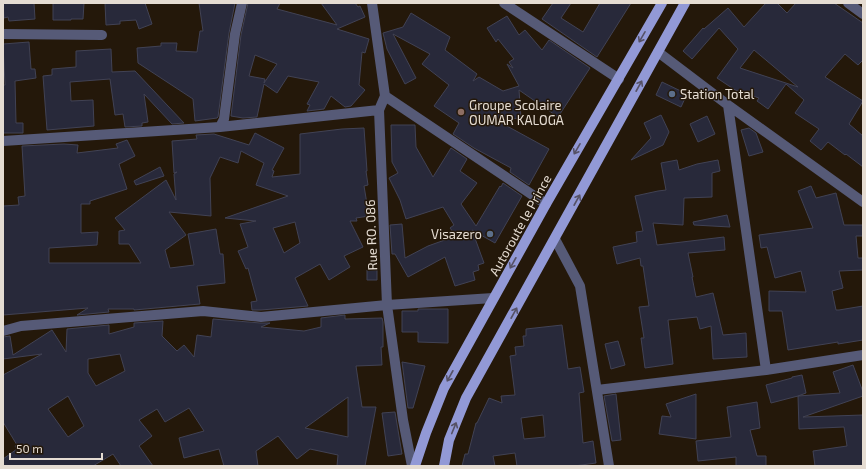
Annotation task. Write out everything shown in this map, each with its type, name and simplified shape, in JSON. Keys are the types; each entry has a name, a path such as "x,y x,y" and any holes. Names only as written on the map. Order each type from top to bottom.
{"main road":[{"name":"Autoroute le Prince","path":"414,466 444,388 546,204 662,3"},
{"path":"444,466 449,440 466,398 686,3"}],"street":[{"path":"220,127 224,119 234,34 242,3"},
{"path":"372,3 385,96 546,204"},
{"path":"504,3 618,79"},
{"path":"848,3 863,14"},
{"path":"3,34 102,35"},
{"path":"658,52 728,105 863,202"},
{"name":"Rue RO. 086","path":"385,96 379,110 387,305 403,420 414,466"},
{"path":"728,105 766,370"},
{"path":"3,141 220,127 379,110"},
{"path":"555,239 580,286 609,466"},
{"path":"3,331 21,326 203,312 261,317 387,305 494,298"},
{"path":"596,390 766,370 863,355"}],"building":[{"path":"3,3 34,3 35,19 9,21 8,17 4,18"},
{"path":"53,3 84,3 83,19 53,20"},
{"path":"105,3 145,3 152,24 139,29 136,20 120,21 120,24 106,25"},
{"path":"199,3 235,3 229,33 218,117 195,121 193,99 138,63 137,48 161,46 161,43 177,43 176,51 197,52 200,31 203,31"},
{"path":"248,3 280,3 277,9 337,25 321,3 355,3 358,7 360,6 365,17 337,29 369,39 365,53 362,52 359,85 365,90 351,106 345,107 331,96 324,109 307,111 310,105 307,104 319,82 288,76 277,93 264,84 257,117 243,118 231,116 241,35","holes":["255,55 277,64 264,83 265,79 249,76"]},
{"path":"553,3 571,3 561,18 583,32 600,3 631,3 597,57 542,19"},
{"path":"766,3 777,3 787,13 796,3 834,3 863,23 863,60 858,65 845,54 825,77 863,101 849,124 863,136 863,167 828,142 821,150 810,141 819,129 795,113 804,100 786,84 768,109 757,101 759,98 735,90 717,78 738,49 719,28 692,59 683,51 703,28 704,29 728,8 744,27","holes":["754,50 798,87 740,68"]},
{"path":"411,13 450,37 445,50 477,74 473,81 479,77 503,91 519,86 507,64 513,68 509,62 514,59 498,39 496,42 487,28 507,16 519,35 525,30 542,50 549,40 590,68 558,117 519,90 521,118 496,120 549,149 529,185 510,172 511,168 474,148 453,134 459,123 434,106 449,85 422,64 430,54 393,34 416,78 405,84 387,49 383,33 403,27"},
{"path":"29,42 31,69 35,69 36,78 15,81 16,123 23,123 23,133 3,133 3,85 5,85 3,44"},
{"path":"111,49 112,72 135,71 184,123 172,124 144,94 148,122 142,123 142,126 125,127 123,114 115,115 110,79 70,82 71,101 93,100 94,126 47,130 43,76 52,75 52,69 76,67 76,51"},
{"name":"Station Total","path":"662,82 687,94 681,107 656,95"},
{"path":"661,115 669,132 663,145 631,160 651,138 644,123"},
{"path":"707,116 715,134 698,142 690,124"},
{"path":"391,125 415,125 416,147 433,177 451,148 467,159 460,171 477,183 461,204 476,226 503,183 522,196 495,243 472,230 484,263 478,265 479,270 473,272 475,280 455,286 445,257 408,277 395,254 392,254 390,225 402,224 405,258 428,246 456,236 450,228 454,225 443,207 406,219 400,200 389,178 398,173 392,162"},
{"path":"364,128 368,185 364,186 369,216 356,218 357,221 350,221 363,247 344,256 350,267 329,280 320,264 295,278 308,306 252,310 251,302 257,301 248,268 246,269 238,251 248,247 240,224 256,221 225,218 288,196 256,185 264,163 241,151 238,163 220,157 210,178 211,216 169,212 186,235 165,250 170,268 194,265 188,234 216,229 220,254 223,254 225,283 197,286 200,304 134,310 108,309 109,312 77,315 88,308 3,315 3,206 19,205 18,197 25,196 22,146 64,144 78,145 77,153 118,148 116,144 127,140 135,156 119,164 127,189 90,201 90,204 81,204 81,233 98,232 97,245 49,248 49,263 141,263 129,244 119,244 119,231 125,230 115,218 166,180 176,200 174,174 177,172 174,173 172,141 197,139 196,135 214,134 249,145 255,133 284,148 272,170 274,171 272,177 300,174 300,134","holes":["295,222 300,243 284,253 273,228"]},
{"path":"749,128 756,133 763,152 749,156 741,130"},
{"path":"677,160 679,170 697,164 718,160 720,171 712,173 712,197 684,198 683,225 653,223 657,245 724,237 725,250 688,253 692,277 696,297 713,293 723,335 746,333 747,357 713,359 711,326 700,329 697,317 668,320 673,364 645,368 641,338 644,338 639,307 649,306 643,266 641,266 640,258 617,264 613,247 637,242 636,232 643,231 635,196 666,190 661,163"},
{"path":"160,167 164,176 136,185 134,181"},
{"path":"811,186 816,198 836,193 844,225 863,225 863,236 856,236 858,258 863,258 863,270 839,271 843,288 832,291 836,310 863,306 863,340 838,344 838,342 788,350 782,311 769,311 769,291 806,292 801,271 775,278 767,247 761,248 759,235 813,228 798,191"},
{"path":"727,215 730,227 694,225 693,222"},
{"path":"367,270 377,270 377,280 367,280"},
{"path":"418,309 448,309 448,343 418,342 418,332 402,332 402,311 418,311"},
{"path":"345,315 345,319 382,318 382,365 356,366 362,407 376,407 365,466 337,466 338,455 310,449 297,459 278,436 256,451 258,466 224,466 219,449 184,458 179,438 204,431 189,408 165,422 157,409 139,420 152,436 139,446 153,466 121,466 113,454 93,466 3,466 3,459 17,449 15,446 17,445 3,422 3,375 42,354 3,359 3,337 10,336 13,355 52,330 66,352 67,329 109,325 109,334 134,327 134,323 163,321 162,336 177,351 184,345 194,357 197,335 211,337 213,319 270,323 261,327 304,331 321,327 321,318","holes":["120,354 125,371 96,386 88,373 88,359","68,396 84,426 68,437 48,409","348,397 348,437 305,428"]},
{"path":"562,325 568,369 580,367 584,392 579,393 583,443 593,441 596,463 574,466 517,466 515,453 493,456 495,466 462,466 465,454 468,454 476,423 489,398 502,403 501,396 515,395 510,356 516,355 515,347 524,346 523,336 526,336 526,329","holes":["543,415 545,437 524,439 521,418"]},
{"path":"618,341 625,365 611,369 605,344"},
{"path":"402,362 425,366 413,408 408,408"},
{"path":"853,365 863,392 863,396 803,417 863,415 863,466 815,466 813,451 847,446 844,427 799,429 798,396 840,393 833,372"},
{"path":"802,375 806,393 771,403 766,385"},
{"path":"616,394 621,440 612,441 604,396"},
{"path":"696,394 696,439 659,434 662,416 671,417 666,404"},
{"path":"757,402 760,428 750,430 757,456 766,456 766,466 736,466 736,457 698,461 696,441 731,437 727,407"},
{"path":"395,412 402,454 388,456 382,413"}],"place":[{"name":"Station Total","path":"672,94"},
{"name":"Groupe Scolaire OUMAR KALOGA","path":"461,112"},
{"name":"Visazero","path":"490,234"}]}
